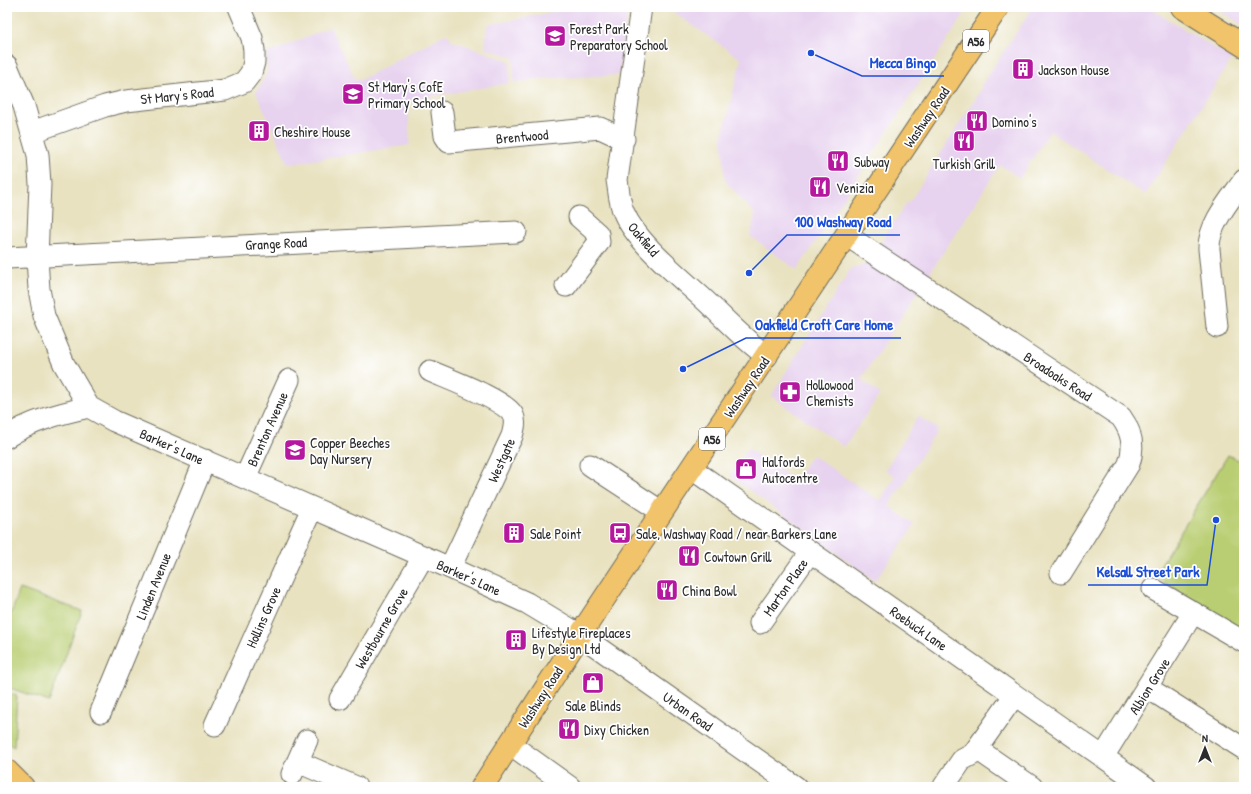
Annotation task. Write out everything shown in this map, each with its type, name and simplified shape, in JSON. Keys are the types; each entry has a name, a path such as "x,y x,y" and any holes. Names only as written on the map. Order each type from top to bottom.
{"main road":[{"name":"Washway Road","path":"482,787 580,635 692,469 998,7"},
{"path":"1195,10 1244,46"},
{"path":"7,771 23,787"}],"street":[{"name":"St Mary's Road","path":"32,132 105,106 126,101 225,90 244,82 251,73 254,62 254,50 252,38 239,7"},
{"name":"Oakfield","path":"641,7 624,139 617,180 624,213 632,228 674,273 740,335 767,356"},
{"path":"7,66 24,106 38,155 40,184 37,258 39,289 44,316 64,364 89,407 69,411 47,419 18,430 7,437"},
{"name":"Brentwood","path":"442,112 445,136 449,142 600,128 624,139"},
{"path":"1217,327 1209,249 1210,237 1214,226 1244,180"},
{"path":"566,286 600,242 598,234 585,222 624,213"},
{"name":"Grange Road","path":"7,258 37,258 276,243 516,232"},
{"name":"Broadoaks Road","path":"846,236 1121,417 1125,422 1132,440 1133,448 1129,464 1061,572"},
{"name":"Westgate","path":"430,371 502,403 514,416 515,425 507,448 450,568"},
{"name":"Brenton Avenue","path":"245,478 289,380"},
{"name":"Barker's Lane","path":"89,407 114,420 527,603 580,635"},
{"name":"Linden Avenue","path":"101,712 205,460"},
{"path":"590,465 662,512"},
{"name":"Roebuck Lane","path":"692,469 1146,787"},
{"name":"Hollins Grove","path":"215,725 312,508"},
{"name":"Marton Place","path":"760,623 810,552"},
{"name":"Westbourne Grove","path":"340,699 423,557"},
{"path":"1153,589 1244,642"},
{"name":"Albion Grove","path":"1103,757 1148,688 1193,613"},
{"name":"Urban Road","path":"580,635 796,787"},
{"path":"1148,688 1244,749"},
{"path":"944,786 962,760 973,754 977,749 1014,696"},
{"path":"307,740 295,769 356,787"},
{"path":"510,744 570,787"},
{"path":"977,749 1032,787"}],"shaded area":[{"name":"Forest Park Preparatory School","path":"579,7 628,7 619,75 537,79 514,83 513,57 485,48 487,25"},
{"path":"666,7 969,7 797,270 750,236 755,214 725,181 722,138 741,59"},
{"path":"1033,7 1148,7 1232,59 1145,195 1050,131 1020,178 1000,165 861,379 880,394 844,447 771,396 851,268 867,264 907,202 909,203 982,88 980,87"},
{"path":"1211,7 1244,7 1244,26 1227,15"},
{"name":"St Mary's CofE Primary School","path":"330,27 355,79 360,80 447,33 451,40 510,61 510,83 428,97 408,104 410,145 288,164 256,92 266,75 266,54"},
{"path":"918,416 938,429 889,506 915,525 875,581 730,476 748,448 795,480 812,455 880,501 895,476 885,470"}],"green space":[{"path":"1228,455 1244,463 1244,631 1154,576"},
{"path":"20,589 82,611 49,702 7,687 7,625"},
{"path":"7,692 17,696 14,747 7,743"}],"place":[{"name":"Forest Park Preparatory School","path":"555,36"},
{"name":"Mecca Bingo","path":"811,53"},
{"name":"Jackson House","path":"1023,69"},
{"name":"St Mary's CofE Primary School","path":"353,94"},
{"name":"Domino's","path":"977,121"},
{"name":"Cheshire House","path":"259,131"},
{"name":"Turkish Grill","path":"964,141"},
{"name":"Subway","path":"838,161"},
{"name":"Venizia","path":"820,187"},
{"name":"100 Washway Road","path":"749,273"},
{"name":"Oakfield Croft Care Home","path":"683,369"},
{"name":"Hollowood Chemists","path":"790,392"},
{"name":"Copper Beeches Day Nursery","path":"295,450"},
{"name":"Halfords Autocentre","path":"746,469"},
{"name":"Kelsall Street Park","path":"1216,520"},
{"name":"Sale Point","path":"514,533"},
{"name":"Sale, Washway Road / near Barkers Lane","path":"620,533"},
{"name":"Cowtown Grill","path":"689,556"},
{"name":"China Bowl","path":"667,590"},
{"name":"Lifestyle Fireplaces By Design Ltd","path":"516,640"},
{"name":"Sale Blinds","path":"593,683"},
{"name":"Dixy Chicken","path":"569,729"}]}
